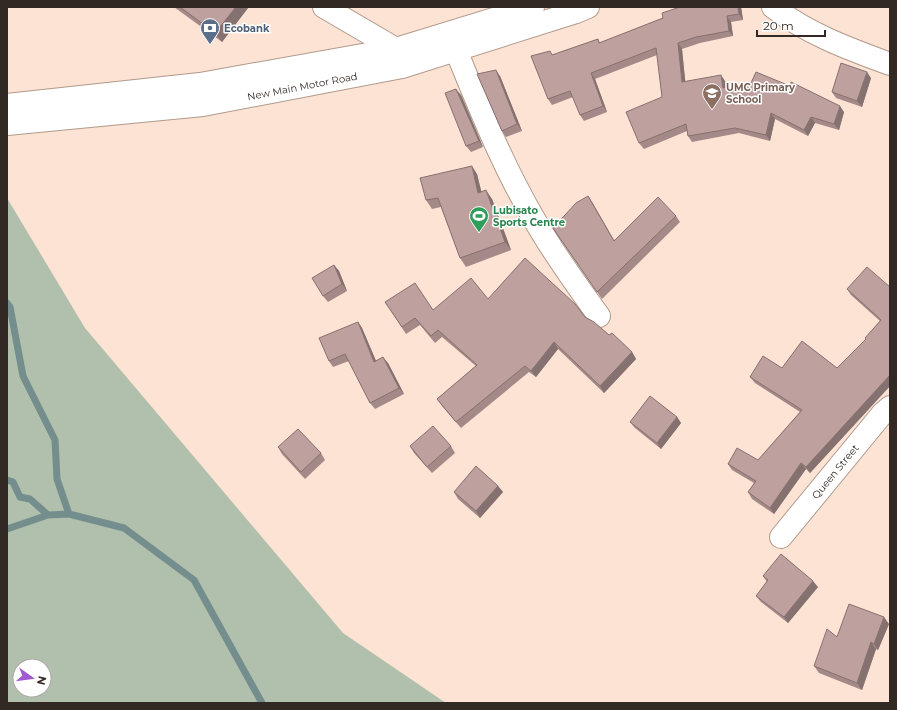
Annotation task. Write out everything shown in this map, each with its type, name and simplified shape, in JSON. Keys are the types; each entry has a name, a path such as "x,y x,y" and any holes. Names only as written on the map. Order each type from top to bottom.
{"main road":[{"path":"324,7 399,58"},
{"name":"New Main Motor Road","path":"7,124 203,105 399,58 533,7"},
{"name":"New Main Motor Road","path":"7,105 200,84 456,50 588,7"},
{"path":"773,7 785,16 826,38 890,64"},
{"path":"456,50 480,109 533,218 555,254 599,316"},
{"name":"Queen Street","path":"781,537 883,413 890,407"}],"green space":[{"path":"7,198 85,328 343,633 446,703 7,703"}],"building":[{"path":"180,7 236,7 215,33"},
{"path":"680,7 738,7 739,14 727,16 729,31 696,37 678,43 682,82 721,75 723,88 751,83 756,72 790,86 791,82 840,106 834,124 811,117 804,130 771,113 766,135 735,128 688,136 686,124 639,143 626,112 662,97 656,48 591,73 603,106 580,115 570,91 548,99 531,56 550,51 552,55 598,39 599,43 663,18 662,13"},
{"path":"841,63 867,72 857,101 832,92"},
{"path":"496,70 517,124 502,131 477,74"},
{"path":"456,89 479,141 466,146 445,93"},
{"path":"472,166 478,193 486,190 505,242 460,258 438,198 426,200 420,178"},
{"path":"588,196 614,241 658,197 676,216 597,292 553,228 576,203"},
{"path":"525,258 575,304 585,317 594,322 609,335 612,333 632,352 600,386 554,342 531,371 525,366 456,422 437,399 477,365 438,330 431,336 415,318 402,327 385,302 415,283 433,310 471,278 488,299"},
{"path":"334,265 342,284 323,296 312,278"},
{"path":"867,267 890,287 890,375 806,467 801,463 770,508 748,492 756,481 728,464 737,448 758,460 802,410 750,377 763,356 782,368 802,341 837,368 866,339 865,338 881,320 847,289"},
{"path":"358,322 374,362 383,357 399,388 370,403 345,354 329,361 319,338"},
{"path":"650,396 677,417 657,443 630,422"},
{"path":"433,426 451,446 427,467 410,446"},
{"path":"298,429 321,453 301,472 278,447"},
{"path":"476,466 498,486 476,511 454,492"},
{"path":"781,554 813,581 784,617 756,596 768,580 763,576"},
{"path":"849,604 884,617 874,644 871,642 857,683 814,666 827,629 837,637"}],"waterway":[{"path":"7,303 10,307 23,376 55,440 57,479 69,514 124,528 194,580 262,703"},
{"path":"7,480 13,482 20,497 30,499 48,515 69,514"},
{"path":"7,529 48,515"}],"place":[{"name":"Ecobank","path":"210,45"},
{"name":"UMC Primary School","path":"712,110"},
{"name":"Lubisato Sports Centre","path":"479,233"}]}
